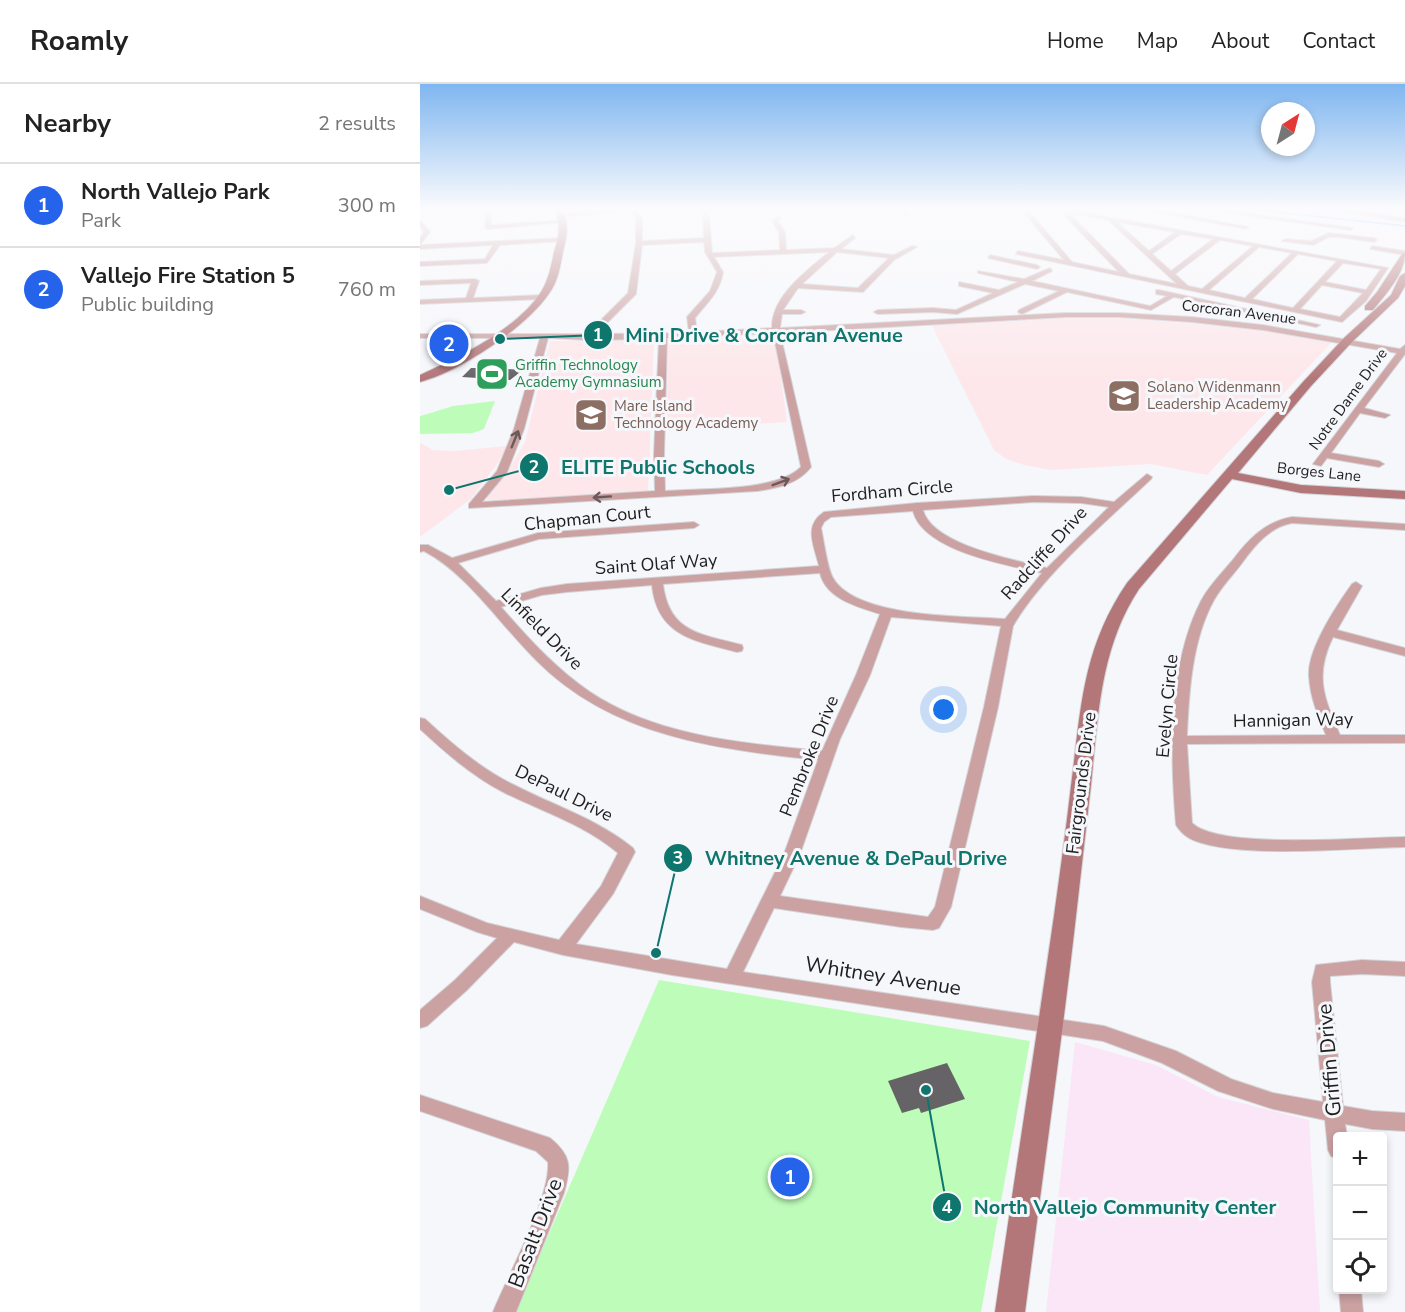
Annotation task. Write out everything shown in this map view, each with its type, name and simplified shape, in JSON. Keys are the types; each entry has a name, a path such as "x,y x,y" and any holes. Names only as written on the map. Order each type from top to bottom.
{"main road":[{"path":"420,379 440,371 501,334 542,297 553,280 556,265"},
{"path":"1352,334 1381,294 1398,265"},
{"path":"1352,334 1395,296 1405,276"},
{"name":"Fairgrounds Drive","path":"1010,1312 1050,1027 1098,653 1118,605 1352,334"},
{"name":"Borges Lane","path":"1230,475 1301,489 1405,495"}],"street":[{"path":"588,338 632,294 636,265"},
{"path":"693,335 691,316 713,295 718,283 718,265"},
{"path":"544,337 519,429 501,472 473,506 772,486 803,471 806,466 776,322 779,312 797,286 818,265"},
{"path":"797,286 860,290 887,265"},
{"path":"1028,265 1061,272"},
{"path":"1117,265 1128,277"},
{"path":"1161,265 1186,288"},
{"path":"1171,274 1183,265"},
{"path":"1203,292 1231,265"},
{"path":"1246,301 1283,265"},
{"path":"1295,310 1337,265"},
{"path":"1071,266 1342,320 1363,299 1385,268 1371,265"},
{"path":"878,312 933,310 951,313 1050,270"},
{"path":"980,272 1151,308 1173,295"},
{"path":"420,282 475,281 469,300"},
{"path":"1321,283 1367,292"},
{"path":"962,284 1001,292"},
{"path":"1022,312 1066,290"},
{"path":"1151,291 1316,325"},
{"path":"420,302 542,297"},
{"path":"1089,309 1108,299"},
{"path":"1194,319 1199,311 1212,303"},
{"path":"779,312 801,312"},
{"name":"Corcoran Avenue","path":"420,336 501,334 663,340 693,335 1071,315 1194,319 1352,334 1404,350"},
{"path":"660,493 658,441 663,340"},
{"name":"Notre Dame Drive","path":"1318,465 1404,350"},
{"path":"1358,410 1385,415"},
{"path":"1325,455 1379,464"},
{"name":"Radcliffe Drive","path":"770,901 933,924 943,907 1009,623 1050,572 1114,505 1147,477"},
{"name":"Fordham Circle","path":"1009,623 887,612 860,604 842,594 827,578 816,528 819,520 824,516 917,506 1062,499 1114,505"},
{"path":"917,506 921,522 944,539 989,556 1050,572"},
{"name":"Evelyn Circle","path":"1405,527 1279,521 1243,553 1206,602 1187,658 1179,787 1184,825 1196,835 1225,841 1254,843 1405,842"},
{"name":"Chapman Court","path":"450,562 538,536 694,525"},
{"name":"Linfield Drive","path":"420,549 424,547 450,562 556,672 590,698 614,711 670,733 721,745 826,756"},
{"name":"Saint Olaf Way","path":"492,606 541,592 824,569"},
{"path":"657,582 657,599 670,624 684,632 737,648"},
{"path":"1335,739 1321,707 1315,675 1317,657 1332,633 1345,602 1356,586"},
{"name":"Pembroke Drive","path":"732,977 792,854 826,756 863,675 887,612"},
{"path":"1332,633 1405,652"},
{"name":"DePaul Drive","path":"420,722 437,738 507,788 610,836 627,852 591,912 563,948"},
{"name":"Hannigan Way","path":"1181,740 1405,738"},
{"name":"Whitney Avenue","path":"420,902 483,928 563,948 656,966 1104,1034 1169,1057 1235,1088 1273,1101 1371,1120 1405,1122"},
{"path":"420,1021 461,985 510,934"},
{"name":"Griffin Drive","path":"1336,1132 1322,970 1405,969"},
{"name":"Basalt Drive","path":"420,1103 543,1144 554,1152 560,1166 554,1192 504,1312"},
{"path":"1350,1294 1352,1312"}],"shaded area":[{"name":"Solano Widenmann Leadership Academy","path":"1086,316 1206,322 1332,342 1207,475 1151,464 1051,470 1006,459 994,450 931,324"},
{"path":"764,332 775,335 787,422 666,429 668,340"},
{"name":"Mare Island Technology Academy","path":"654,340 648,491 505,501 488,500 486,497 509,469 525,442 550,341"},
{"path":"420,443 433,450 454,451 507,446 498,463 471,499 420,537"},
{"path":"1075,1042 1156,1065 1218,1097 1309,1120 1320,1312 1046,1312"}],"green space":[{"path":"495,401 484,429 473,433 420,434 420,416 453,406"},
{"path":"659,980 1030,1041 981,1312 515,1312"}],"building":[{"name":"Griffin Technology Academy Gymnasium","path":"471,368 523,370 510,380 462,377"},
{"path":"947,1063 965,1099 921,1113 919,1108 902,1113 888,1081"}],"place":[{"name":"Mini Drive & Corcoran Avenue","path":"500,339"},
{"name":"Vallejo Fire Station 5","path":"449,344"},
{"name":"Griffin Technology Academy Gymnasium","path":"492,374"},
{"name":"Solano Widenmann Leadership Academy","path":"1124,396"},
{"name":"Mare Island Technology Academy","path":"591,415"},
{"name":"ELITE Public Schools","path":"449,490"},
{"name":"Whitney Avenue & DePaul Drive","path":"656,953"},
{"name":"North Vallejo Community Center","path":"926,1090"},
{"name":"North Vallejo Park","path":"790,1177"}]}
